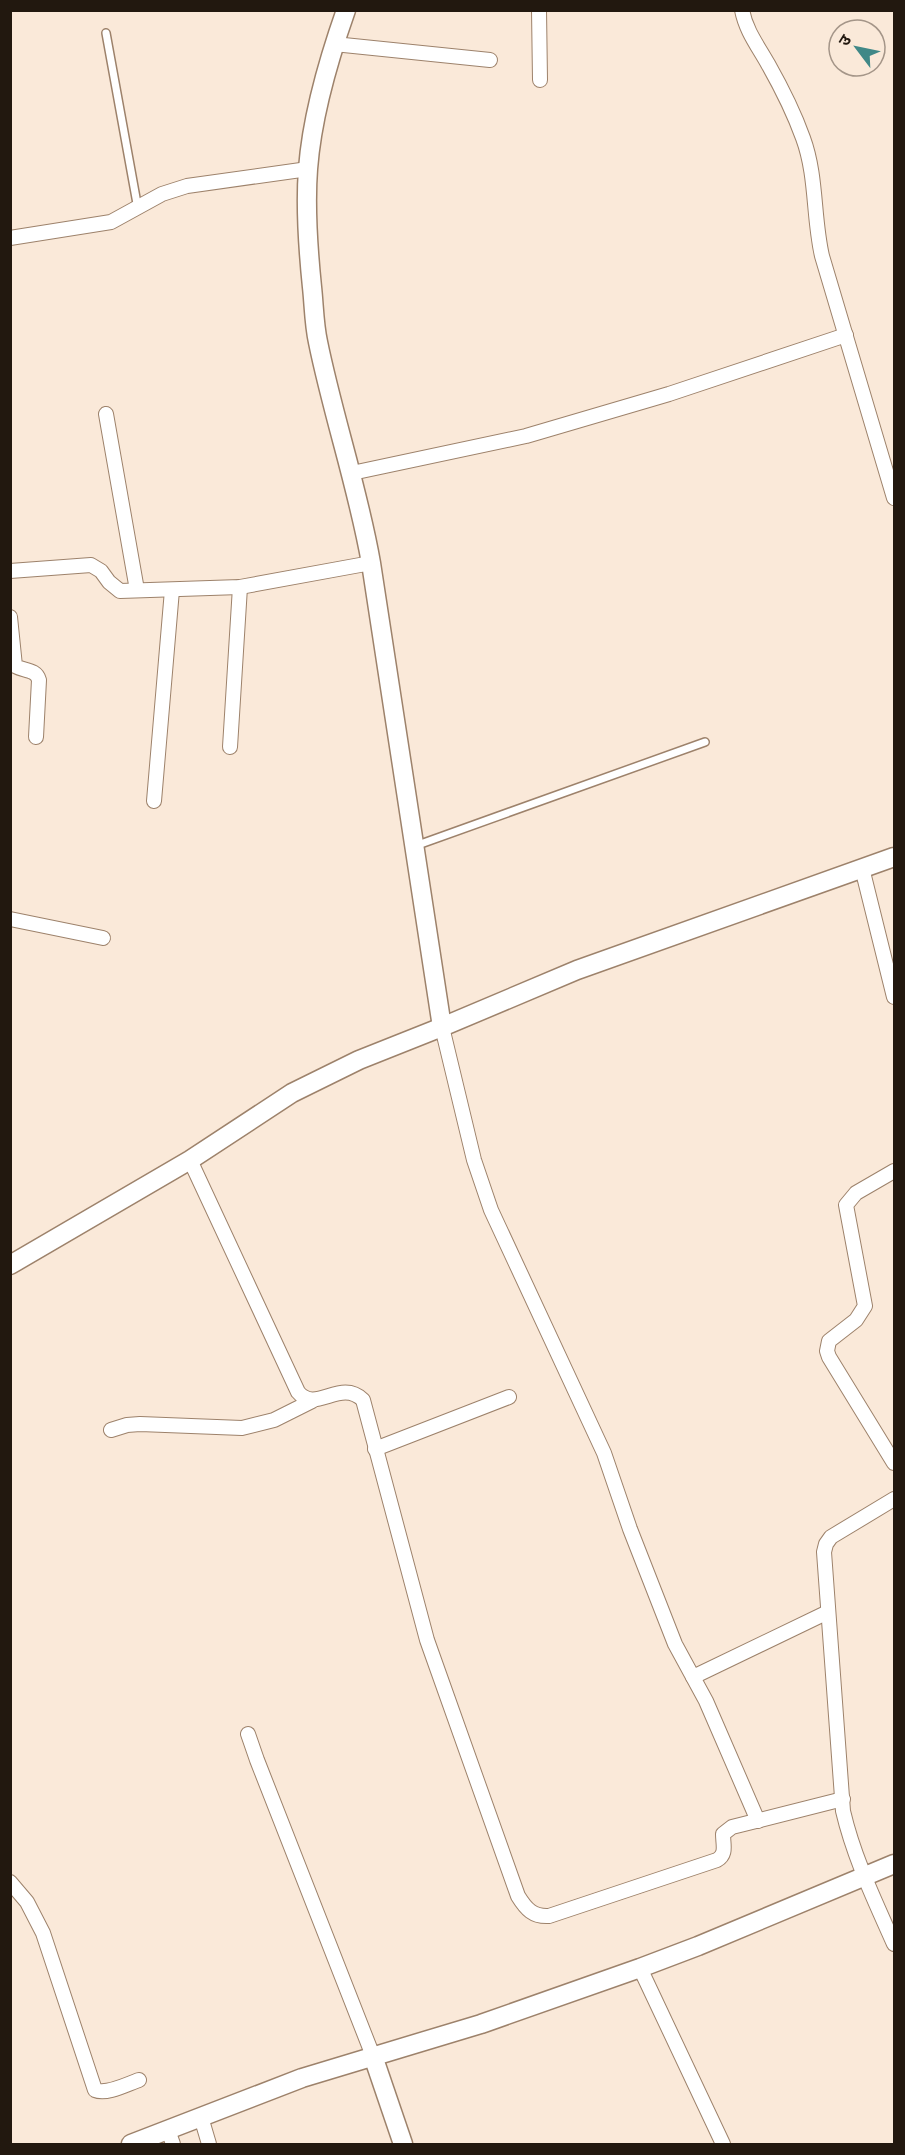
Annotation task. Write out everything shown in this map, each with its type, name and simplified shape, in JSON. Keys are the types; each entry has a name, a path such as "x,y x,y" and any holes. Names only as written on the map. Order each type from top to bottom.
{"street":[{"path":"346,10 334,44 318,105 308,169 307,230 317,339 352,473 371,563 442,1027 474,1160 488,1202 604,1453 630,1529 675,1644 706,1701 758,1821"},
{"path":"539,10 540,80"},
{"path":"742,10 747,27 773,73 803,138 811,170 818,236 894,498"},
{"path":"334,44 490,60"},
{"path":"10,238 111,222 162,194 187,186 308,169"},
{"path":"352,473 526,436 669,394 846,335"},
{"path":"106,414 137,590"},
{"path":"10,571 91,566 101,571 113,587 120,591 172,590 240,587 371,563"},
{"path":"230,747 240,587"},
{"path":"154,801 172,590"},
{"path":"10,617 15,666 32,671 39,680 36,737"},
{"path":"10,1265 190,1160 262,1111 322,1077 577,970 894,857"},
{"path":"862,868 894,997"},
{"path":"10,919 103,938"},
{"path":"190,1160 298,1392 304,1399 312,1401"},
{"path":"894,1171 856,1193 846,1205 865,1306 856,1320 829,1341 827,1351 829,1358 894,1463"},
{"path":"111,1430 140,1424 242,1428 274,1420 312,1401 342,1392 357,1394 363,1400 415,1601 438,1673 518,1896 530,1912 539,1916 549,1916 717,1860 723,1857 723,1834 727,1830 843,1799"},
{"path":"375,1449 509,1397"},
{"path":"894,1499 831,1537 826,1544 824,1560 847,1826 864,1876 894,1944"},
{"path":"693,1677 828,1612"},
{"path":"248,1734 373,2056 403,2145"},
{"path":"131,2145 171,2137 201,2117 302,2078 481,2024 640,1968 894,1864"},
{"path":"10,1882 27,1902 43,1933 95,2090 105,2091 139,2080"},
{"path":"640,1968 723,2145"},
{"path":"201,2117 209,2145"}],"lane":[{"path":"106,33 138,209"},
{"path":"415,846 705,742"}]}
